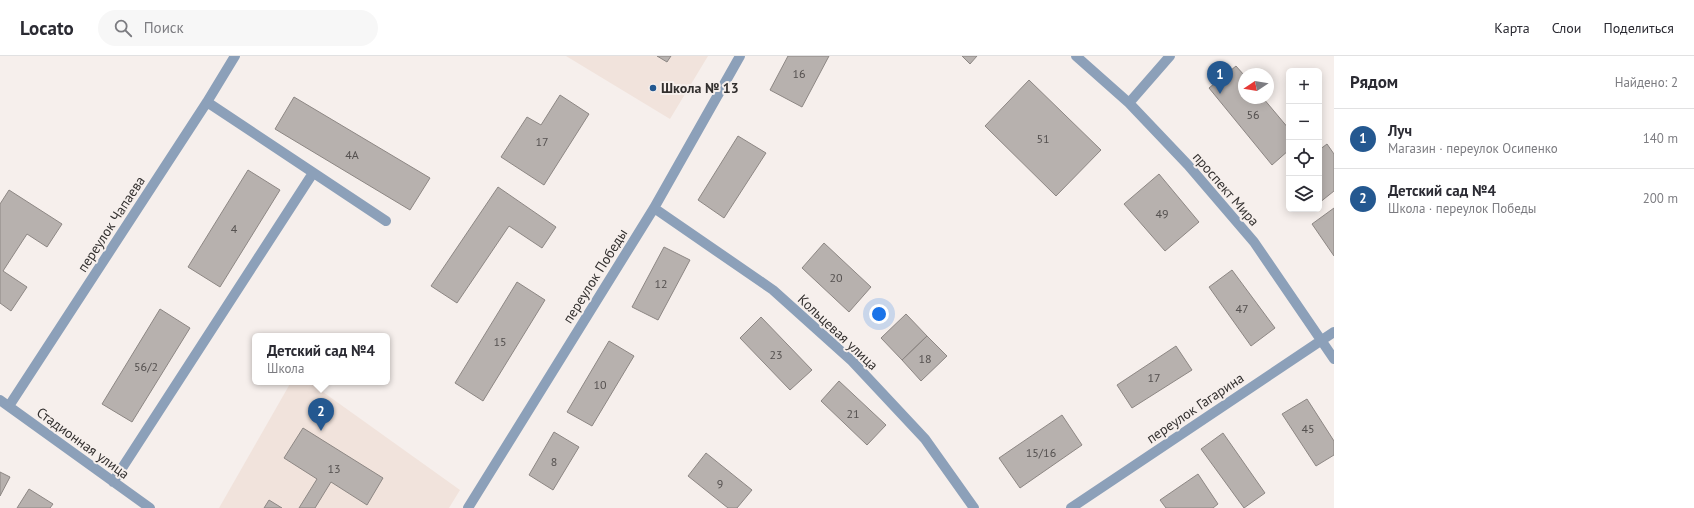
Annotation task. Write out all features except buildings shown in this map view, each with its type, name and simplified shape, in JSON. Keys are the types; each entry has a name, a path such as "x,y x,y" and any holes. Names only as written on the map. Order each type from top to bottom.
{"street":[{"name":"переулок Чапаева","path":"9,406 208,102 235,56"},
{"name":"переулок Победы","path":"468,508 654,208 740,56"},
{"name":"проспект Мира","path":"1076,56 1129,103 1188,165 1254,242 1334,359"},
{"path":"1129,103 1170,56"},
{"path":"208,102 386,221"},
{"path":"113,482 313,173"},
{"name":"Кольцевая улица","path":"654,208 773,290 852,361 925,439 974,508"},
{"name":"переулок Гагарина","path":"1071,508 1334,332"},
{"name":"Стадионная улица","path":"0,400 150,508"}],"shaded area":[{"name":"Школа № 13","path":"566,56 708,56 670,119"},
{"path":"289,385 313,385 460,490 449,508 219,508"}],"place":[{"name":"Школа № 13","path":"653,88"},
{"name":"Луч","path":"1220,94"},
{"name":"Детский сад №4","path":"321,431"}]}
